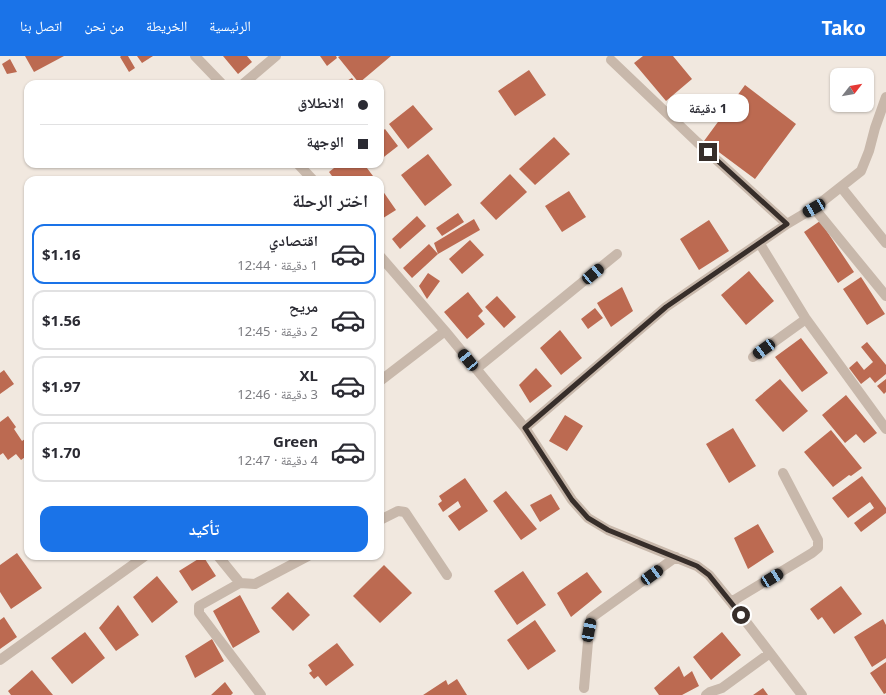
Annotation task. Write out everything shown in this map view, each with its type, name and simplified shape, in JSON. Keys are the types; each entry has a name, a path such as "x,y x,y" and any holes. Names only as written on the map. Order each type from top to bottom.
{"street":[{"path":"195,56 218,80"},
{"path":"248,80 276,56"},
{"path":"612,60 697,142 787,224"},
{"path":"525,428 666,307 760,244 787,224 814,208 861,171 886,97"},
{"path":"302,168 309,176"},
{"path":"842,187 886,243"},
{"path":"814,208 886,296"},
{"path":"760,244 806,319 886,429"},
{"path":"476,369 617,254"},
{"path":"384,261 445,331 525,428 572,500 588,518 608,530 697,566 709,575 802,695"},
{"path":"753,357 806,319"},
{"path":"384,378 445,331"},
{"path":"731,602 818,548 818,540 783,473"},
{"path":"384,518 398,511 405,512 447,575"},
{"path":"584,688 591,618 676,558"},
{"path":"0,660 139,560"},
{"path":"221,560 240,583"},
{"path":"259,694 198,610 200,606 240,583 255,584 300,560"},
{"path":"706,695 722,688 770,653"}],"building":[{"path":"25,56 64,56 34,72"},
{"path":"128,56 135,68 129,72 120,57"},
{"path":"137,56 153,56 142,63"},
{"path":"223,56 247,56 252,62 238,74"},
{"path":"320,56 336,56 337,58 327,66"},
{"path":"391,56 363,80 357,80 338,57"},
{"path":"643,56 673,56 692,79 666,101 634,63"},
{"path":"10,59 17,72 7,74 2,64"},
{"path":"529,70 546,95 515,116 498,91"},
{"path":"745,85 796,124 755,179 704,141"},
{"path":"413,105 433,129 408,149 389,124"},
{"path":"385,129 398,146 384,157"},
{"path":"554,137 570,154 535,185 519,169"},
{"path":"428,154 452,185 425,206 401,175"},
{"path":"334,168 367,168 373,176 332,176 329,172"},
{"path":"510,174 527,192 496,220 480,203"},
{"path":"569,191 586,217 562,232 545,206"},
{"path":"384,193 396,210 384,218"},
{"path":"458,213 464,222 442,236 436,228"},
{"path":"417,216 426,226 400,249 392,239"},
{"path":"474,219 480,230 438,254 434,243"},
{"path":"709,220 729,251 699,270 680,239"},
{"path":"820,221 854,272 838,283 804,232"},
{"path":"470,240 484,255 462,274 449,259"},
{"path":"429,244 438,254 412,278 403,268"},
{"path":"749,271 774,301 746,325 721,295"},
{"path":"428,273 440,281 427,299 419,286"},
{"path":"861,277 885,314 867,325 843,289"},
{"path":"622,287 633,311 611,327 597,303"},
{"path":"468,292 483,311 478,316 485,324 467,339 444,312"},
{"path":"497,296 516,317 504,328 485,307"},
{"path":"595,308 603,318 588,329 581,319"},
{"path":"560,330 582,358 561,375 540,348"},
{"path":"801,338 828,373 802,392 775,357"},
{"path":"867,342 886,365 886,374 875,383 870,377 861,384 849,368 857,361 864,370 873,362 861,347"},
{"path":"536,368 552,386 530,403 519,385"},
{"path":"4,370 14,384 0,394 0,373"},
{"path":"780,379 808,411 783,432 755,400"},
{"path":"886,379 886,392 884,394 877,386"},
{"path":"846,395 877,433 864,443 856,434 845,443 822,415"},
{"path":"565,415 583,426 567,451 549,441"},
{"path":"8,416 16,427 14,429 22,441 24,440 24,458 21,460 16,454 8,460 3,453 0,455 0,422"},
{"path":"733,428 756,466 729,483 706,444"},
{"path":"831,430 862,468 851,476 849,475 833,487 804,452"},
{"path":"862,476 886,508 886,513 861,532 854,523 874,508 870,502 848,518 832,498"},
{"path":"465,478 488,511 459,531 448,516 461,507 458,501 443,512 438,504 442,501 439,496"},
{"path":"506,491 537,529 521,540 493,501"},
{"path":"551,494 560,509 540,522 530,505"},
{"path":"758,524 774,552 748,569 734,538"},
{"path":"17,553 42,588 11,609 0,592 0,565"},
{"path":"197,560 206,560 216,576 192,591 179,571"},
{"path":"384,565 412,593 380,623 353,596"},
{"path":"523,571 546,605 517,625 494,591"},
{"path":"587,572 602,592 571,617 557,593"},
{"path":"157,576 178,602 152,623 133,597"},
{"path":"841,586 862,614 834,634 822,617 818,620 810,609"},
{"path":"288,592 310,615 293,631 271,608"},
{"path":"240,595 260,632 233,648 213,611"},
{"path":"118,605 139,635 116,651 99,628"},
{"path":"4,617 17,637 0,649 0,620"},
{"path":"883,619 886,625 886,658 872,667 854,637"},
{"path":"535,620 556,651 528,670 507,640"},
{"path":"85,632 105,658 72,684 51,658"},
{"path":"722,632 741,655 711,680 693,657"},
{"path":"212,639 224,661 195,678 185,656"},
{"path":"337,643 354,665 326,686 318,676 314,679 309,673 312,671 308,665"},
{"path":"886,662 886,693 884,694 870,673"},
{"path":"679,666 684,677 692,671 699,686 682,695 659,695 654,688"},
{"path":"32,670 53,695 11,695 8,691"},
{"path":"457,679 467,695 423,695 446,680 448,685"},
{"path":"225,682 233,693 231,695 211,695"},
{"path":"763,688 768,695 753,695"}],"route":[{"path":"708,152 787,224 760,244 666,307 525,428 572,500 588,518 608,530 697,566 709,575 741,615"}]}
